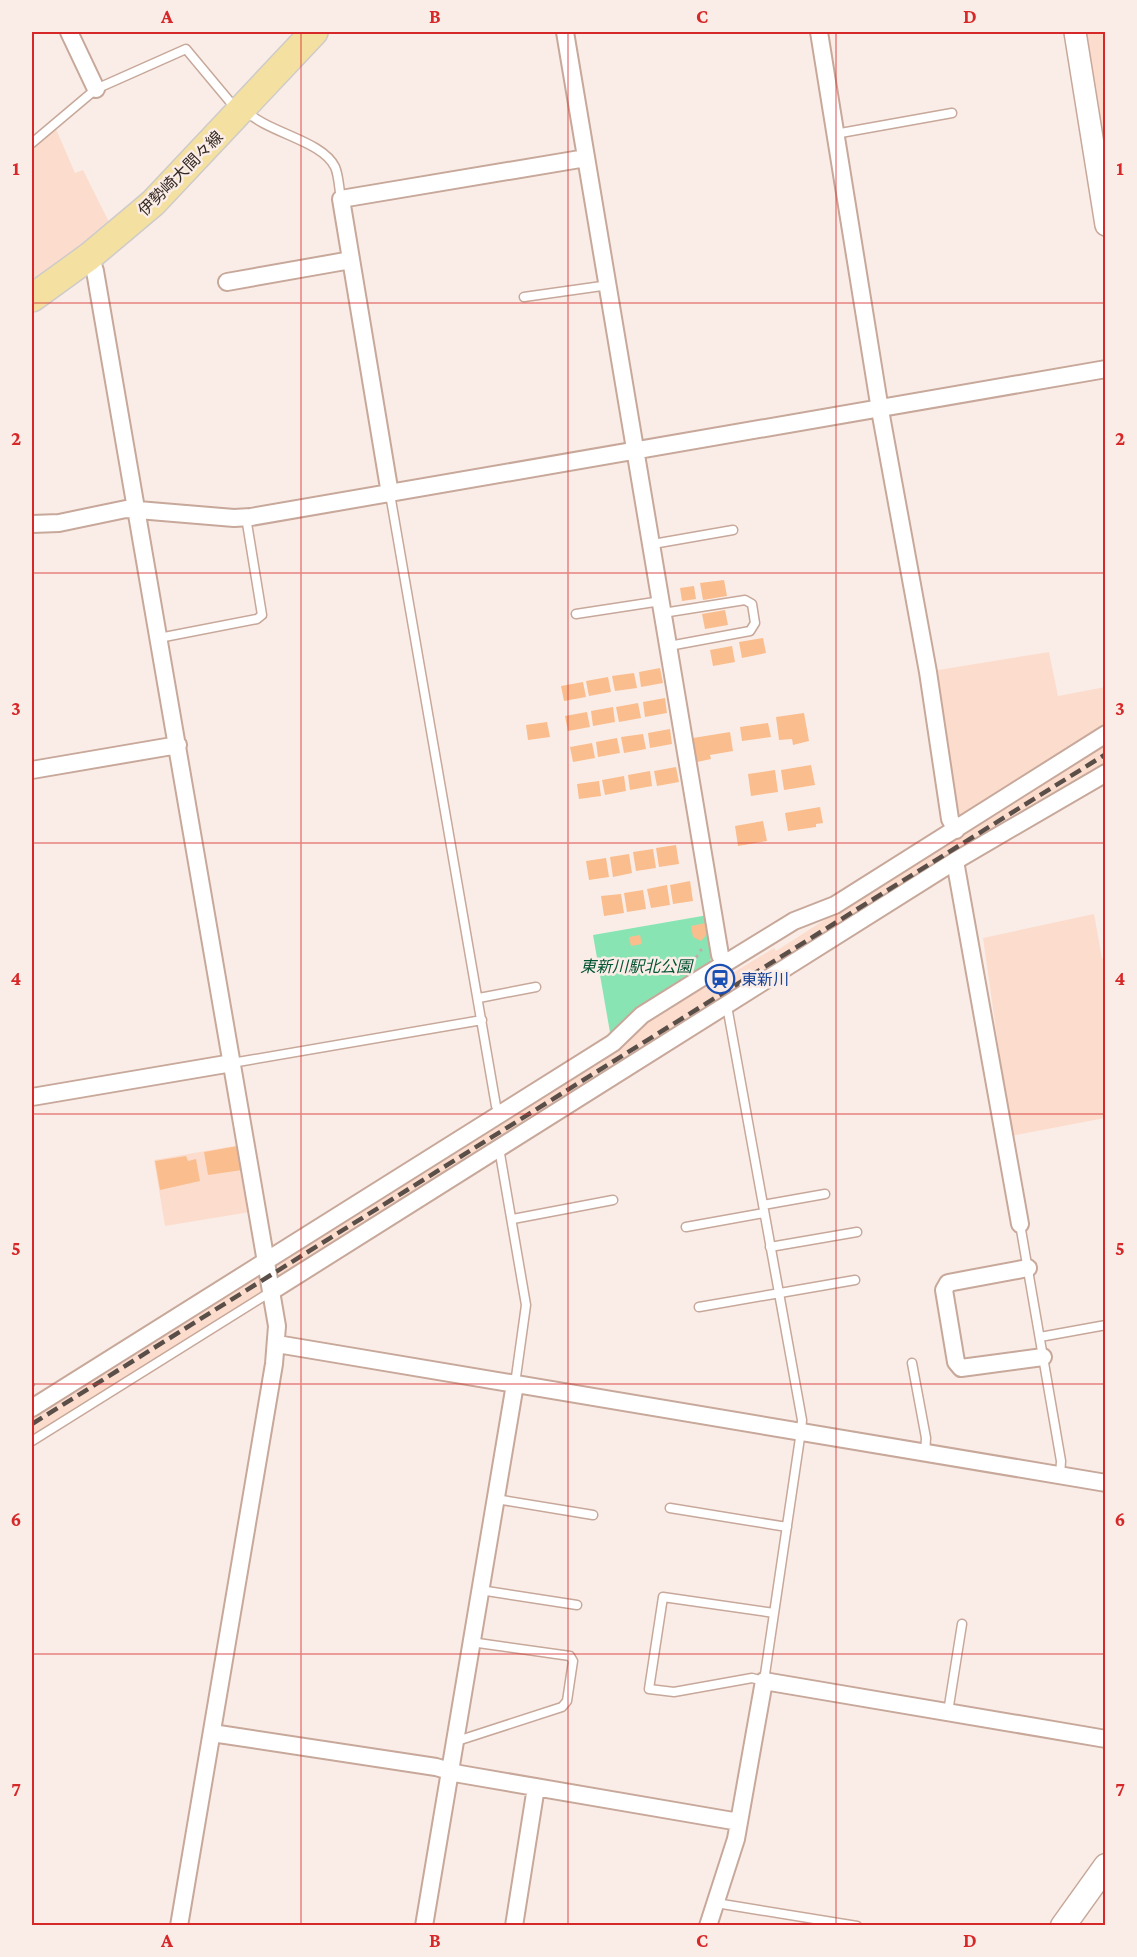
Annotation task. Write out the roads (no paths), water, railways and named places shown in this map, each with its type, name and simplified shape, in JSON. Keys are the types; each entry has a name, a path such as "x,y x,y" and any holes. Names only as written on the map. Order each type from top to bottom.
{"main road":[{"name":"伊勢崎大間々線","path":"32,298 90,256 153,203 241,109 305,36"},
{"path":"1064,1926 1106,1866"}],"street":[{"path":"69,32 96,89"},
{"path":"565,32 720,955 725,964"},
{"path":"819,32 880,410 926,660 950,819 956,830"},
{"path":"1075,32 1106,225"},
{"path":"390,494 341,199 586,158"},
{"path":"90,256 95,271 137,509 272,1291 277,1344 179,1926"},
{"path":"227,282 351,260"},
{"path":"32,524 59,523 126,509 246,517 880,410 1106,369"},
{"path":"32,1408 613,1043 642,1016 794,921 835,905 1106,734"},
{"path":"32,770 178,745"},
{"path":"272,1291 955,861 1106,772"},
{"path":"955,861 1020,1224"},
{"path":"32,1097 232,1063"},
{"path":"1028,1269 948,1283 944,1290 956,1362 961,1368 1043,1357"},
{"path":"277,1344 1106,1483"},
{"path":"424,1926 515,1384"},
{"path":"708,1926 739,1822 764,1681 1106,1738"},
{"path":"212,1733 436,1767 449,1772 739,1822"},
{"path":"514,1926 536,1787"}],"lane":[{"path":"32,143 96,89 186,49 241,109 262,123 312,147 326,157 335,167 341,199"},
{"path":"835,134 952,113"},
{"path":"524,297 609,284"},
{"path":"390,494 496,1106 500,1114"},
{"path":"159,638 257,620 262,615 246,517"},
{"path":"652,544 733,530"},
{"path":"576,614 745,600 752,604 755,623 750,631 669,646"},
{"path":"478,998 536,987"},
{"path":"727,1006 802,1420 801,1431 764,1681 752,1678 674,1692 649,1689 663,1597 774,1613"},
{"path":"232,1063 482,1020"},
{"path":"499,1148 526,1305 515,1384"},
{"path":"686,1227 825,1194"},
{"path":"513,1219 612,1200"},
{"path":"1020,1224 1061,1461 1060,1476"},
{"path":"770,1247 857,1232"},
{"path":"699,1307 855,1280"},
{"path":"32,1441 272,1291"},
{"path":"1040,1337 1106,1325"},
{"path":"912,1363 926,1438 925,1453"},
{"path":"495,1499 593,1515"},
{"path":"670,1508 787,1527"},
{"path":"480,1590 577,1605"},
{"path":"948,1712 962,1624"},
{"path":"454,1742 562,1707 567,1701 573,1661 570,1656 471,1642"},
{"path":"716,1903 857,1926"}],"railway":[{"path":"32,1424 1106,754"}],"place":[{"name":"東新川","path":"720,979"}],"park label":[{"name":"東新川駅北公園","path":"636,966"}]}
